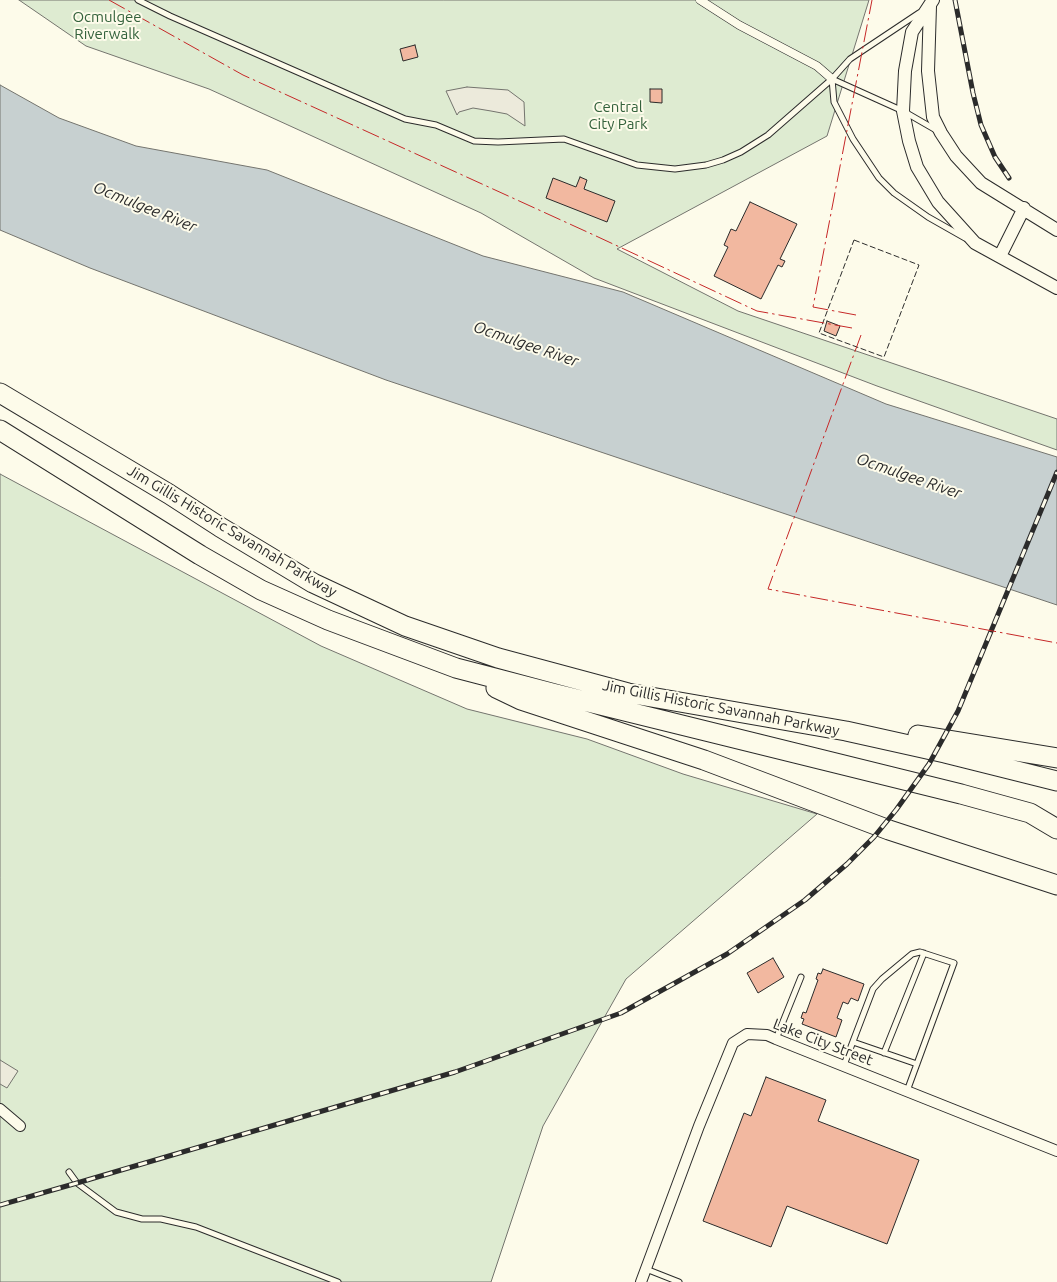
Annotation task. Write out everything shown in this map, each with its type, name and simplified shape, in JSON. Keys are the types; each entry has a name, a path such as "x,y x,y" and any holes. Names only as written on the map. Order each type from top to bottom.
{"highway":[{"name":"Jim Gillis Historic Savannah Parkway","path":"0,394 314,583 406,626 498,658 628,693 846,731 1057,781"},
{"name":"Jim Gillis Historic Savannah Parkway","path":"0,430 200,555 261,590 328,620 456,668 560,696 905,779 1030,813 1057,829"},
{"path":"456,668 521,700 704,760 889,830 1057,885"},
{"path":"846,731 918,735 1057,758"}],"street":[{"path":"700,0 739,25 817,66 832,78"},
{"path":"932,3 912,32 905,71 903,111 909,141 922,175 938,202 975,243 1057,288"},
{"path":"932,3 928,71 933,117 941,133 956,156 981,183 1057,230"},
{"path":"1000,256 1024,208"},
{"name":"Lake City Street","path":"641,1282 699,1126 733,1043 747,1034 767,1035 1057,1151"},
{"path":"0,1109 20,1126"}],"lane":[{"path":"138,0 170,16 406,119 436,126 474,141 498,142 564,139 637,165 675,169 706,166 741,152 768,135 832,78 850,59 932,3"},
{"path":"832,78 903,111 941,133"},
{"path":"832,78 834,102 852,139 879,178 894,193 928,217 975,243"},
{"path":"844,1066 873,989 882,979 912,954 920,952 954,963 907,1091"},
{"path":"884,1053 924,953"},
{"path":"776,1039 801,977"},
{"path":"853,1042 917,1064"},
{"path":"69,1172 77,1183 116,1212 142,1219 161,1219 196,1227 338,1282"},
{"path":"646,1269 678,1282"}],"green space":[{"name":"Central City Park","path":"19,0 869,0 827,136 617,249 738,311 1057,419 1057,450 877,386 594,278 481,213 209,89 86,46"},
{"path":"0,474 321,646 467,709 587,739 683,774 817,814 626,979 543,1126 491,1282 0,1282"}],"shaded area":[{"path":"467,87 508,90 524,102 525,126 507,114 473,108 459,112 457,115 446,91"},
{"path":"0,1060 18,1071 7,1088 0,1084"}],"water":[{"name":"Ocmulgee River","path":"0,85 59,118 136,146 267,170 483,256 623,292 886,404 1057,457 1057,605 386,380 90,268 0,230"}],"building":[{"path":"415,45 418,57 403,61 400,49"},
{"path":"650,89 662,89 662,103 650,102"},
{"path":"580,177 587,180 584,189 615,201 607,222 546,198 553,178 576,187"},
{"path":"750,202 797,224 780,259 785,261 782,267 778,265 761,299 714,276 728,247 724,245 731,229 736,231"},
{"path":"827,321 840,326 836,336 824,331"},
{"path":"773,958 784,977 758,993 747,973"},
{"path":"823,969 864,984 858,1001 851,998 848,1004 843,1002 837,1018 842,1020 836,1037 802,1024 804,1019 801,1018 803,1012 806,1013 818,980 816,979 818,973 821,974"},
{"path":"766,1077 826,1100 818,1121 919,1160 887,1244 787,1206 771,1247 703,1221 744,1113 751,1116"}],"railway":[{"path":"955,0 981,125 995,157 1009,178"},
{"path":"0,1205 455,1072 621,1013 727,954 805,900 847,864 874,837 929,764 958,711 1057,472"}],"fence":[{"path":"854,240 919,265 884,357 819,333 854,240"}],"power":[{"path":"109,0 243,75 757,311 852,328"},
{"path":"856,315 813,307 872,0"},
{"path":"861,335 768,589 1057,643"}],"park label":[{"name":"Ocmulgee Riverwalk","path":"107,26"}]}
